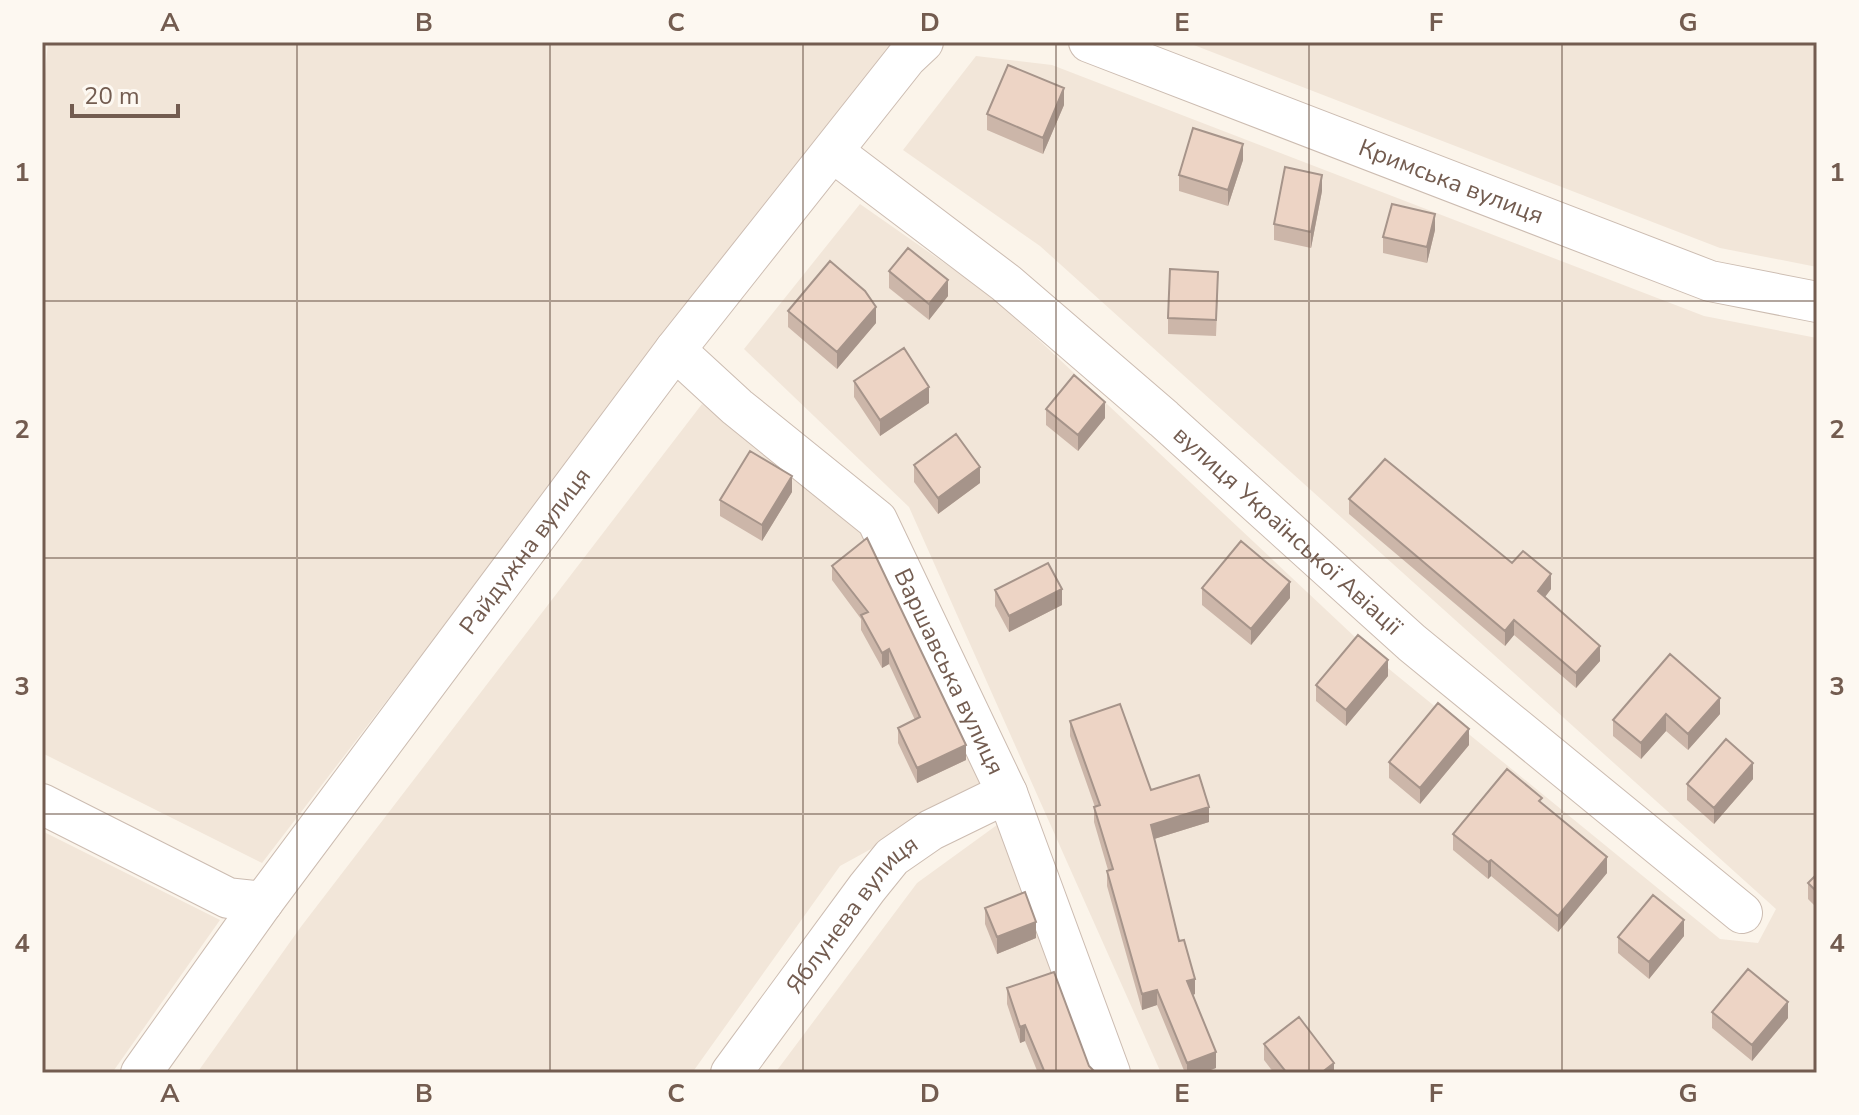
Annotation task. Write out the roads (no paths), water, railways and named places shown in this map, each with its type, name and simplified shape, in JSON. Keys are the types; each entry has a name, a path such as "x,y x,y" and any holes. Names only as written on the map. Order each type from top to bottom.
{"street":[{"name":"Райдужна вулиця","path":"141,1073 263,902 675,350 906,58 923,42"},
{"name":"Кримська вулиця","path":"1089,42 1710,281 1817,302"},
{"name":"вулиця Української Авіації","path":"833,152 1006,283 1164,419 1412,643 1742,913"},
{"name":"Варшавська вулиця","path":"675,350 737,407 877,520 1007,793 1110,1073"},
{"name":"Яблунева вулиця","path":"731,1073 892,857 931,830 1007,793"},
{"path":"42,804 228,898 263,902"}]}
